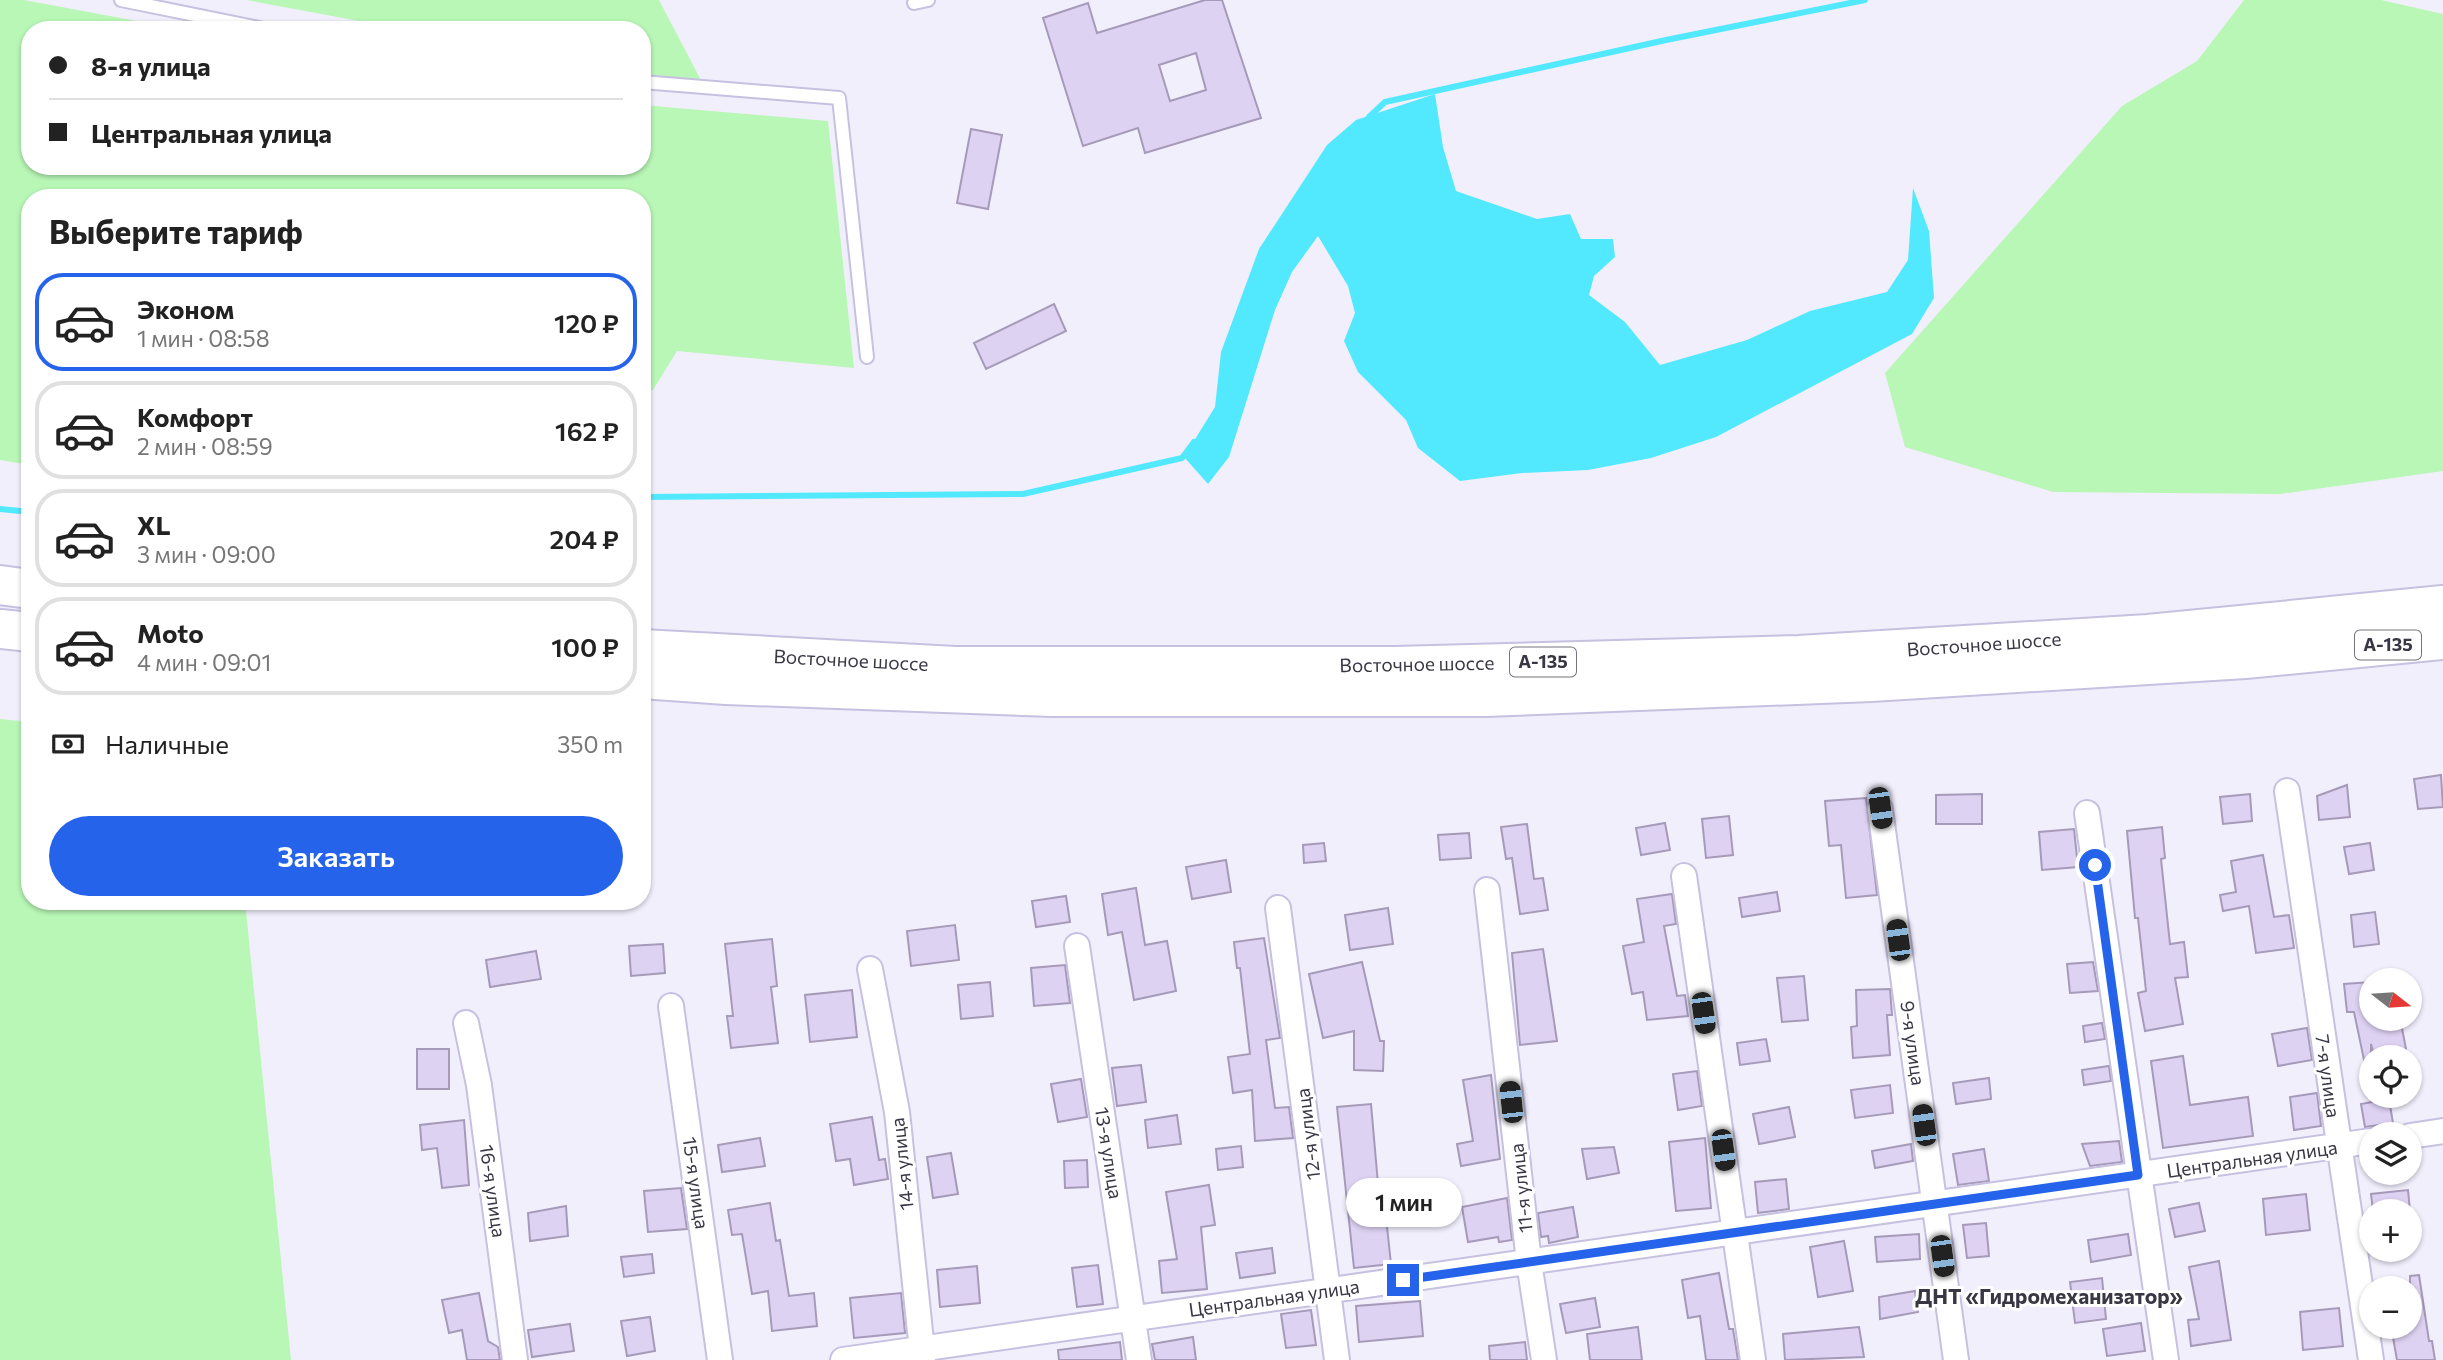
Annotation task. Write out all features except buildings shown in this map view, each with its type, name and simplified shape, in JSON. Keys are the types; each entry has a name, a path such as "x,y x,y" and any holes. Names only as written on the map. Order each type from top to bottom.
{"highway":[{"path":"0,585 21,588"},
{"name":"Восточное шоссе","path":"651,649 955,666 1395,666 1799,655 2148,634 2443,605"},
{"path":"0,629 21,631"},
{"name":"Восточное шоссе","path":"651,680 726,685 1052,697 1486,697 1913,680 2245,660 2443,640"}],"street":[{"name":"7-я улица","path":"2287,791 2371,1360"},
{"name":"9-я улица","path":"1880,808 1956,1360"},
{"path":"2087,813 2166,1360"},
{"path":"1684,876 1753,1360"},
{"name":"11-я улица","path":"1488,890 1529,1262 1544,1360"},
{"name":"12-я улица","path":"1278,908 1337,1360"},
{"name":"13-я улица","path":"1077,946 1139,1360"},
{"name":"14-я улица","path":"870,969 897,1112 923,1354"},
{"name":"15-я улица","path":"671,1006 720,1360"},
{"name":"16-я улица","path":"466,1024 479,1085 516,1360"},
{"path":"2422,1134 2443,1131"},
{"name":"Центральная улица","path":"843,1360 923,1354 1134,1317 2359,1144"}],"lane":[{"path":"121,0 225,21"},
{"path":"914,3 928,0"},
{"path":"651,83 839,98 867,357"}],"green space":[{"path":"0,0 24,0 137,21 21,21 21,175 651,175 651,106 828,121 854,368 677,351 651,391 651,189 21,189 21,464 0,460"},
{"path":"246,0 659,0 703,84 651,75 651,21 359,21"},
{"path":"2244,0 2381,0 2443,14 2443,471 2280,494 2053,492 1905,447 1885,373 2122,106 2197,61"},
{"path":"0,719 21,721 21,910 246,910 291,1360 0,1360"}],"water":[{"path":"1435,94 1443,147 1456,191 1537,219 1570,214 1581,239 1613,239 1615,257 1594,276 1589,295 1625,322 1660,365 1747,340 1810,311 1887,292 1908,260 1913,188 1929,231 1934,298 1912,334 1716,437 1651,458 1588,470 1522,473 1460,481 1418,448 1406,420 1358,372 1344,341 1355,313 1348,286 1318,236 1292,272 1275,310 1229,457 1208,484 1184,457 1215,407 1221,352 1259,249 1327,145 1356,120"}],"waterway":[{"path":"1369,117 1385,102 1666,40 1865,0"},
{"path":"651,497 1023,494 1182,458 1194,442"},
{"path":"0,509 21,511"}],"district":[{"name":"ДНТ «Гидромеханизатор»","path":"2049,1297"}],"route":[{"path":"1403,1280 2138,1175 2095,865"}]}
